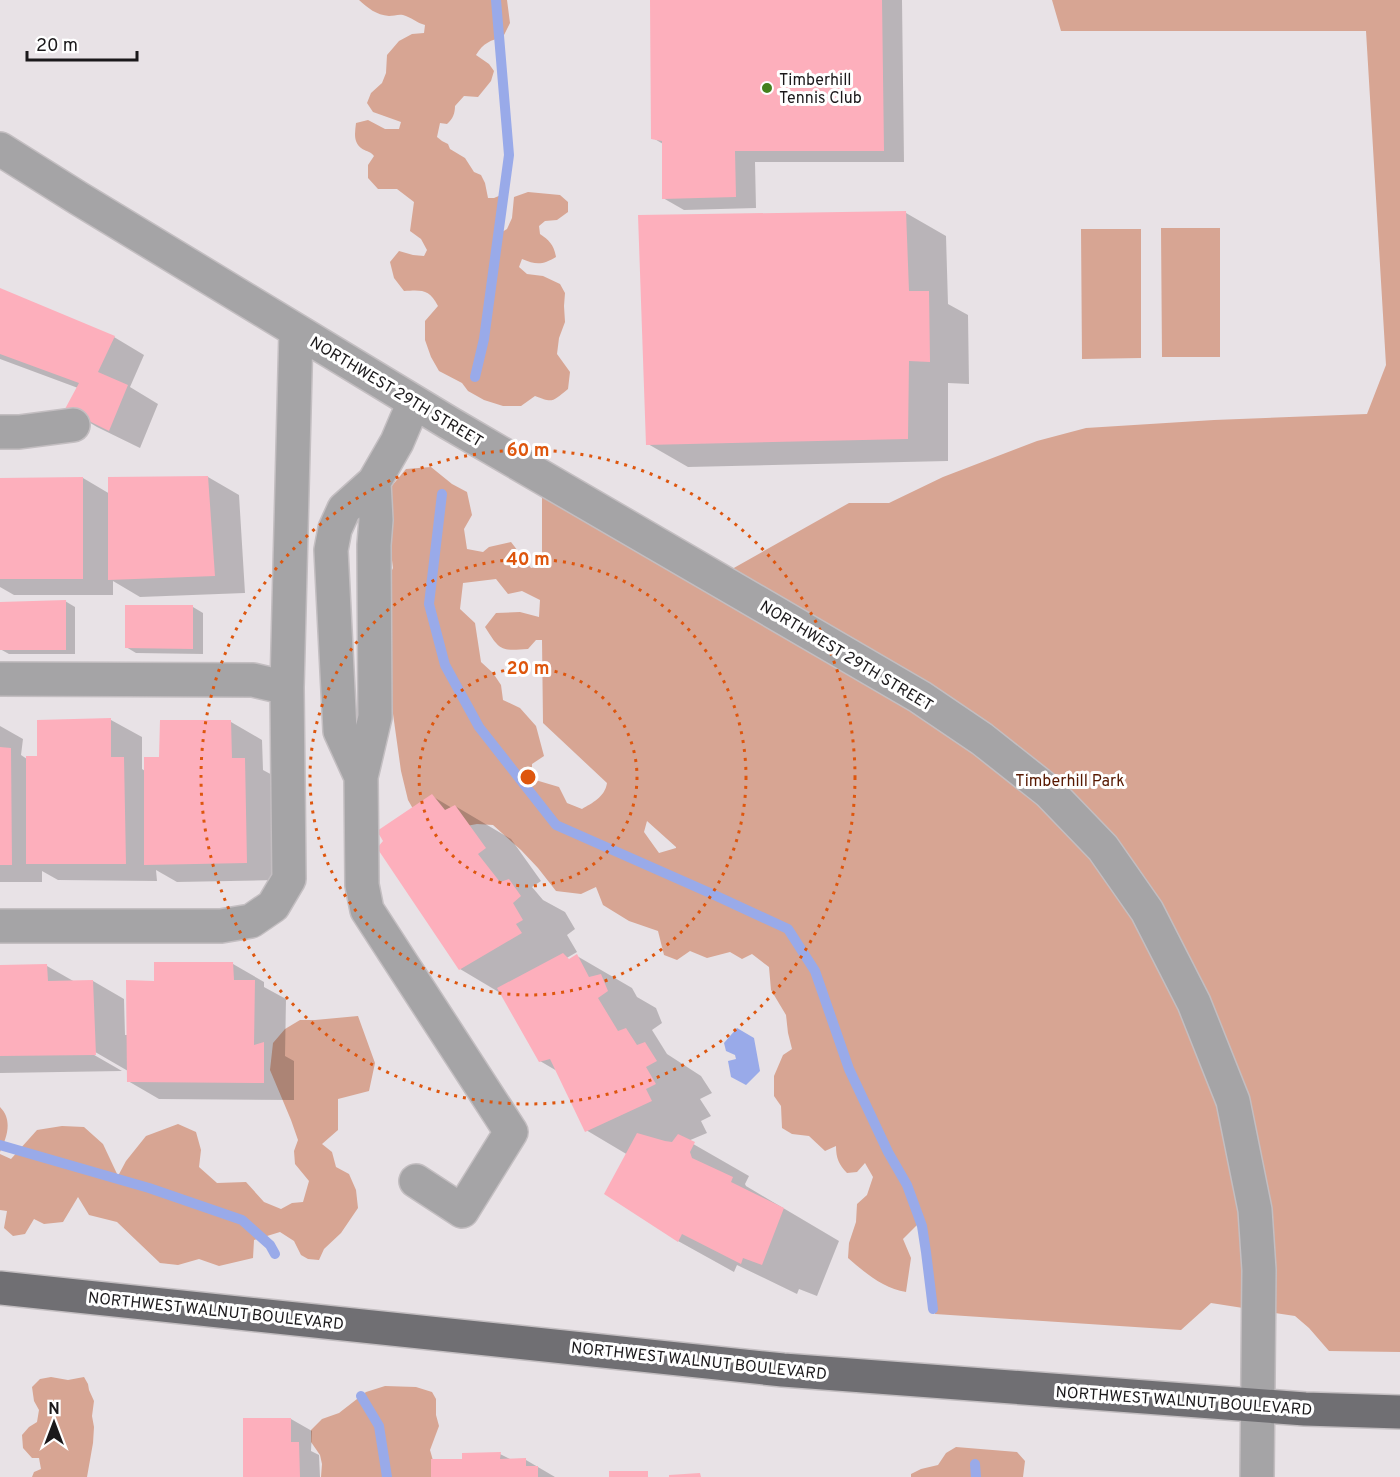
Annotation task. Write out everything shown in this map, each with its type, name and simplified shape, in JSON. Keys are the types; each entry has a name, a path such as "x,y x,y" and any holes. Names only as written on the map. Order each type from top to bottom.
{"main road":[{"name":"NORTHWEST WALNUT BOULEVARD","path":"0,1288 783,1370 1305,1409 1400,1412"}],"street":[{"name":"NORTHWEST 29TH STREET","path":"0,149 414,402 920,697 982,739 1049,792 1103,848 1147,911 1194,1003 1233,1101 1255,1210 1259,1270 1257,1477"},
{"path":"0,926 221,926 251,921 273,906 289,879 287,688 296,331"},
{"path":"361,777 340,731 331,550 335,530 344,509 374,482 397,442 414,402"},
{"path":"0,432 19,432 72,425"},
{"path":"374,482 376,520 374,545 375,717 361,777 362,885 367,910 511,1132 462,1211 416,1181"},
{"path":"335,642 374,645"},
{"path":"0,679 253,680 287,688"}],"green space":[{"path":"359,0 507,0 510,23 503,37 488,43 476,55 489,64 494,71 491,81 478,97 464,96 455,106 449,122 440,123 437,137 448,144 450,149 465,158 474,172 481,175 488,198 506,196 506,200 499,205 496,227 502,232 507,229 512,218 514,197 528,192 560,195 568,202 568,212 557,220 545,221 539,226 540,234 551,243 556,257 539,263 522,259 519,267 527,274 543,276 560,284 565,293 565,322 559,338 557,354 570,372 568,389 555,399 546,400 535,396 521,406 503,406 484,400 468,391 462,383 439,371 431,357 425,340 425,321 438,306 431,296 424,292 404,291 394,278 390,262 399,251 424,256 427,250 421,239 410,231 414,202 397,189 378,189 368,178 368,165 374,156 358,146 355,133 356,123 368,120 385,129 399,129 401,122 373,112 367,103 371,93 382,83 386,73 387,55 399,41 412,34 424,33 425,25 403,15 380,14"},
{"name":"Timberhill Park","path":"1052,0 1400,0 1400,1352 1329,1351 1295,1316 1211,1303 1181,1330 935,1314 924,1221 920,1222 903,1239 911,1258 906,1292 875,1279 848,1258 849,1243 856,1222 857,1204 867,1195 873,1177 865,1163 857,1172 847,1173 838,1161 836,1146 825,1151 809,1136 792,1134 782,1128 781,1106 774,1096 774,1076 783,1055 792,1049 786,1015 771,990 769,967 752,954 742,959 730,952 707,958 690,951 677,960 664,955 658,931 629,921 603,905 596,887 581,894 556,891 521,850 493,825 477,824 445,830 416,814 408,800 401,771 388,678 384,587 393,568 390,545 390,488 406,469 431,467 452,484 467,492 472,515 464,529 467,549 483,552 489,547 511,542 531,568 542,566 542,477 716,578 849,503 889,503 943,477 1037,441 1086,428 1367,414 1386,365 1366,31 1061,31","holes":["496,579 508,594 522,591 540,600 539,617 520,612 496,613 485,627 494,641 506,649 528,649 536,640 542,640 543,723 607,783 601,796 582,809 567,803 559,787 532,779 532,764 544,756 536,726 520,708 503,700 501,685 493,673 481,662 475,623 460,609 463,583","647,821 676,847 676,848 659,853 644,832"]},
{"path":"1161,228 1220,228 1220,357 1162,357"},
{"path":"1081,229 1141,229 1141,358 1082,359"},
{"path":"358,1016 375,1063 369,1091 338,1099 338,1130 322,1144 332,1152 336,1167 349,1174 356,1190 358,1208 341,1233 324,1249 319,1260 308,1259 301,1255 294,1241 280,1232 254,1240 253,1258 219,1266 199,1259 178,1265 160,1263 117,1222 89,1215 78,1197 63,1222 44,1224 34,1219 25,1234 13,1236 4,1228 7,1211 0,1210 0,1154 11,1159 37,1130 62,1126 84,1127 103,1144 118,1176 126,1161 146,1136 178,1124 196,1132 201,1150 199,1167 217,1183 246,1182 264,1202 281,1209 292,1203 303,1202 309,1181 295,1164 294,1151 298,1140 270,1070 273,1043 285,1029 300,1020"},
{"path":"0,1107 6,1117 8,1129 0,1152"},
{"path":"51,1377 68,1380 84,1377 88,1384 94,1401 92,1416 94,1427 87,1477 32,1477 34,1472 41,1469 39,1458 32,1458 23,1448 22,1435 37,1422 39,1410 34,1401 32,1387 40,1379"},
{"path":"385,1386 416,1387 432,1392 436,1399 439,1426 430,1450 434,1464 433,1477 321,1477 322,1464 320,1455 311,1442 311,1430 322,1419 339,1413 366,1392"},
{"path":"956,1447 1017,1452 1025,1461 1023,1477 911,1477 911,1474 921,1469 938,1465 946,1453"}],"water":[{"path":"737,1028 754,1038 760,1071 746,1085 731,1077 728,1061 736,1059 735,1055 726,1051 724,1043"}],"building":[{"name":"Timberhill Tennis Club","path":"650,0 882,0 884,151 735,151 736,197 662,199 662,141 651,139"},
{"path":"906,211 909,291 929,291 930,362 909,361 908,439 646,445 638,215"},
{"path":"0,288 115,336 98,372 128,385 109,431 65,409 79,383 0,354"},
{"path":"208,476 215,576 108,580 108,477"},
{"path":"83,477 83,579 0,579 0,478"},
{"path":"66,600 66,650 0,650 0,602"},
{"path":"125,605 193,605 193,649 125,648"},
{"path":"111,718 111,757 124,757 126,864 26,864 26,756 37,756 37,720"},
{"path":"160,720 231,720 232,758 245,758 247,863 144,865 144,757 159,757"},
{"path":"0,747 11,748 12,865 0,865"},
{"path":"432,794 445,810 455,805 486,848 478,854 500,882 509,879 521,896 513,903 523,920 516,924 522,933 459,970 377,848 383,841 377,831"},
{"path":"563,953 569,959 577,954 589,977 601,974 608,991 598,998 618,1031 626,1028 637,1045 645,1042 657,1061 646,1067 656,1084 646,1089 652,1101 585,1132 550,1059 539,1062 497,988"},
{"path":"154,962 233,962 234,980 255,980 254,1045 264,1042 264,1083 127,1082 126,980 154,981"},
{"path":"47,964 48,981 93,980 96,1055 0,1056 0,965"},
{"path":"637,1133 672,1142 678,1134 695,1142 690,1152 692,1158 733,1177 731,1182 784,1208 762,1265 743,1258 741,1264 682,1234 678,1242 604,1194"},
{"path":"243,1418 291,1418 291,1442 299,1442 300,1477 243,1477"},
{"path":"501,1452 500,1459 526,1458 526,1466 538,1466 538,1477 431,1477 431,1459 462,1459 462,1453"},
{"path":"609,1471 648,1471 648,1477 609,1477"},
{"path":"700,1473 701,1477 669,1477 669,1475"}],"waterway":[{"path":"475,377 484,339 509,155 496,0"},
{"path":"442,494 429,604 445,665 479,727 556,825 788,929 815,971 849,1069 888,1152 907,1185 922,1226 933,1309"},
{"path":"0,1145 149,1188 242,1220 270,1245 275,1254"},
{"path":"361,1396 379,1426 387,1477"},
{"path":"975,1464 976,1477"}],"place":[{"name":"Timberhill Tennis Club","path":"767,88"}]}
